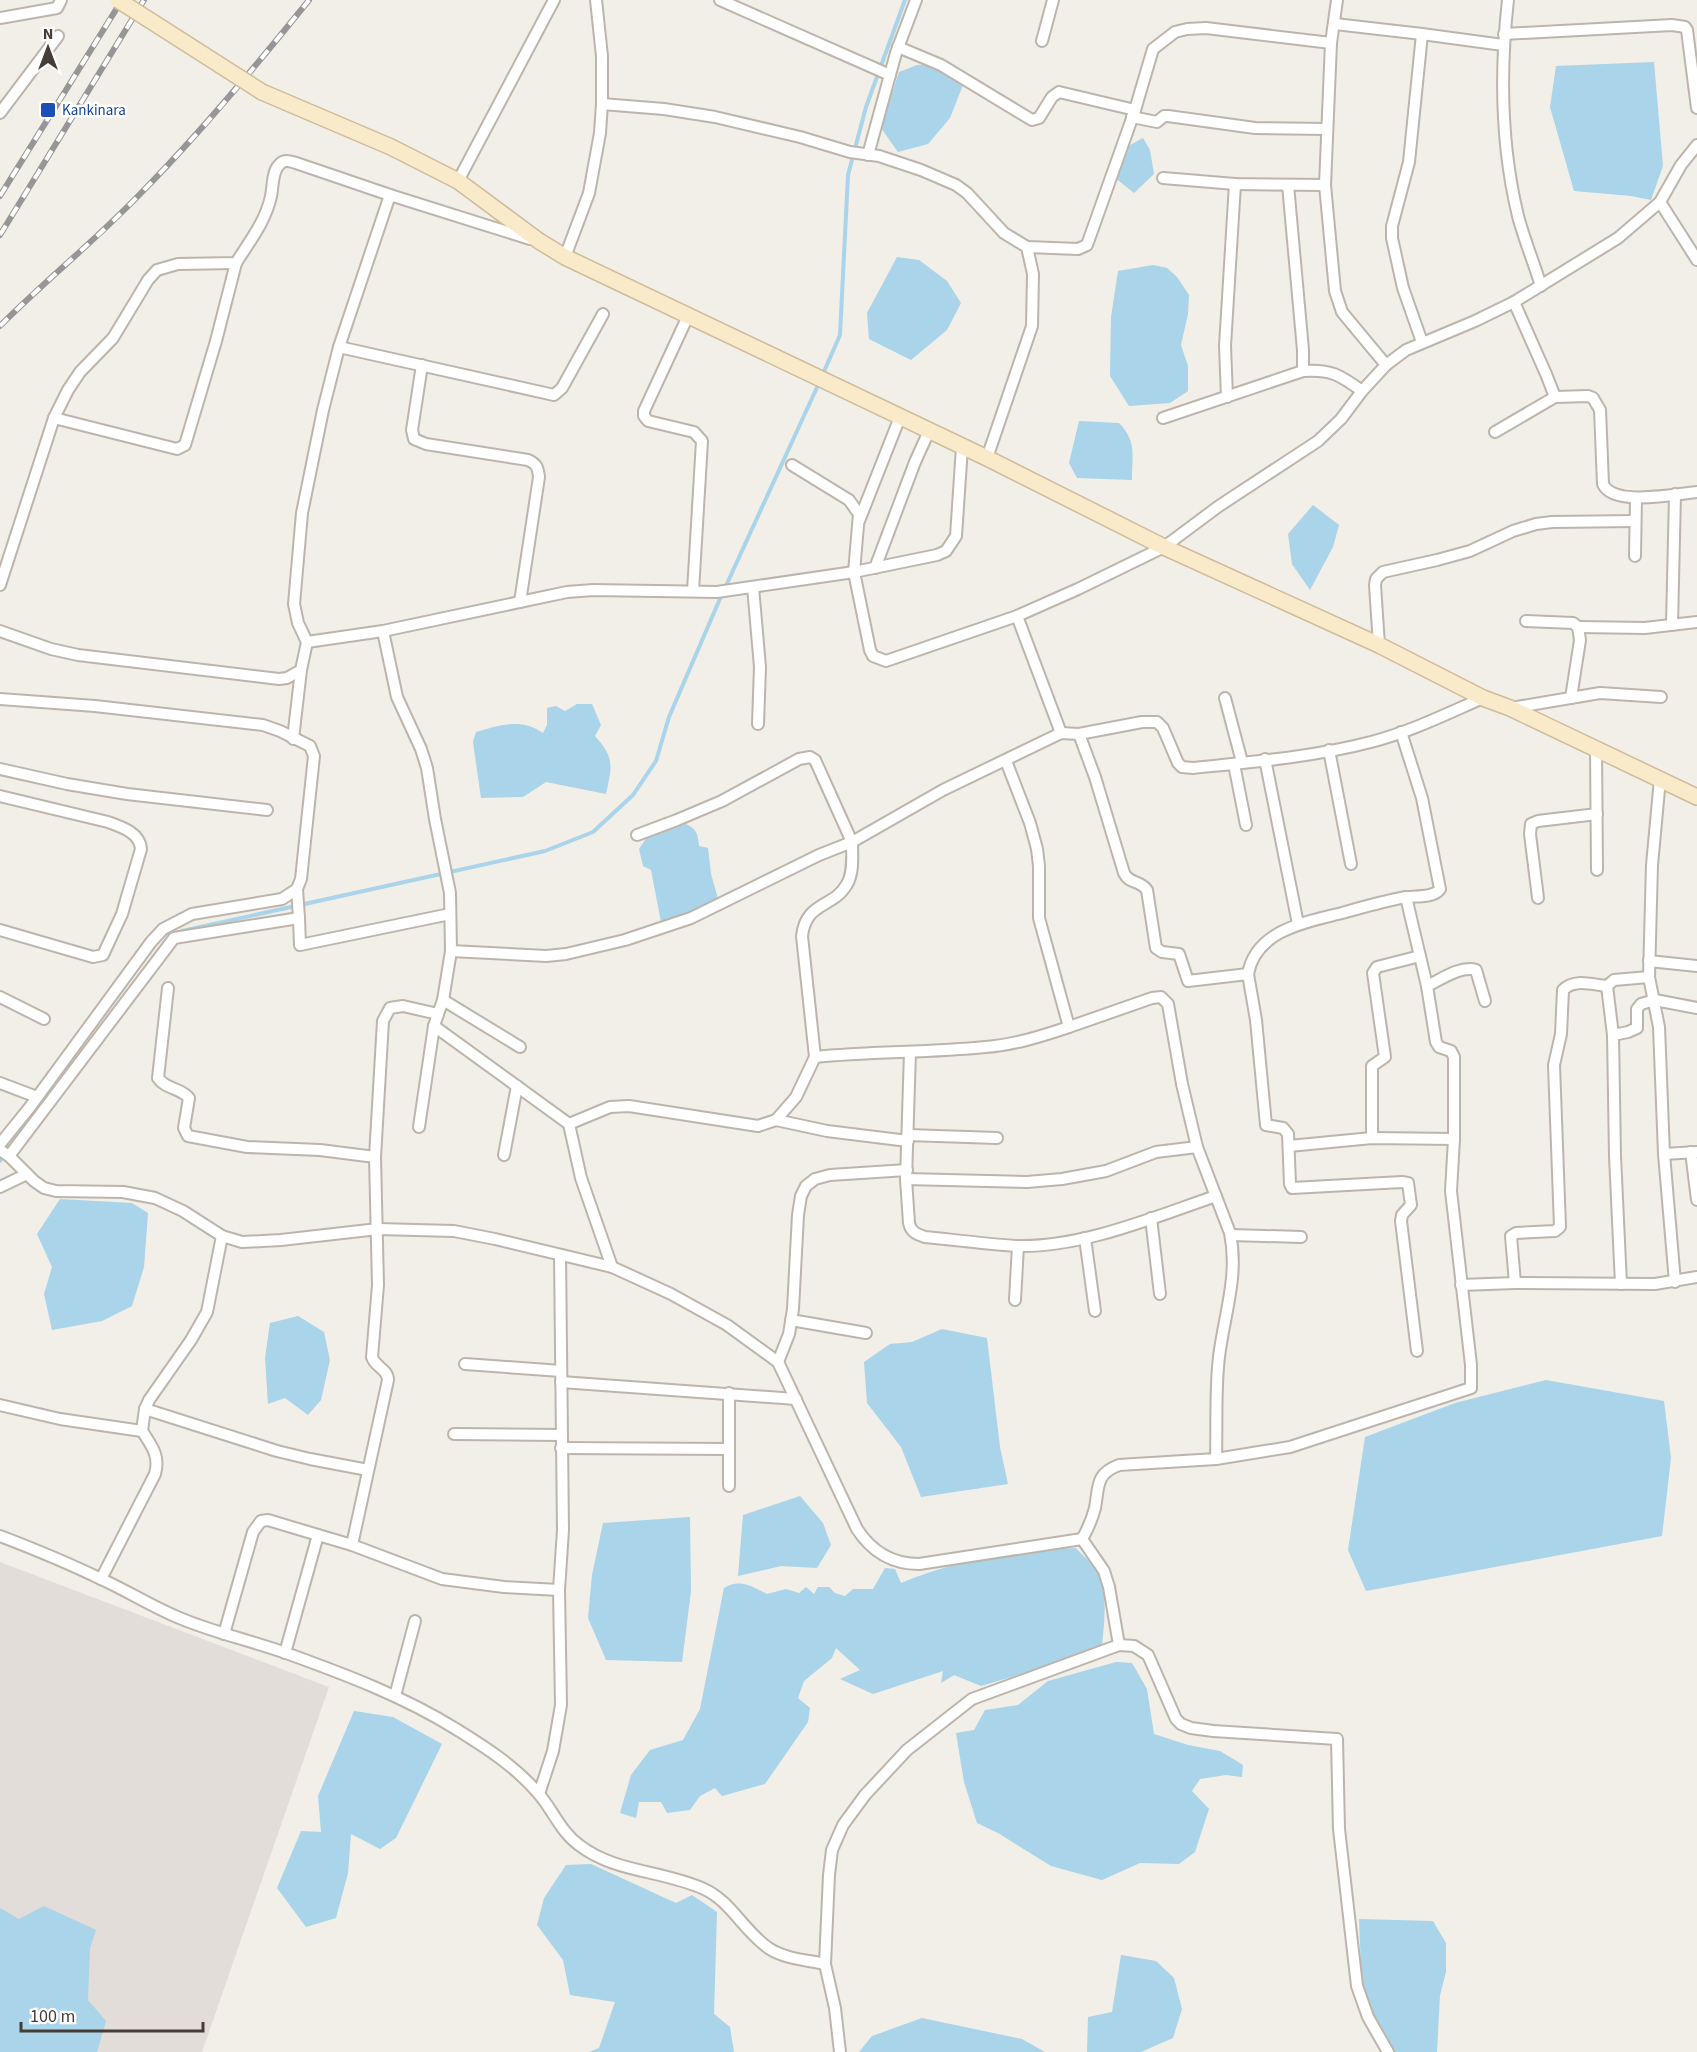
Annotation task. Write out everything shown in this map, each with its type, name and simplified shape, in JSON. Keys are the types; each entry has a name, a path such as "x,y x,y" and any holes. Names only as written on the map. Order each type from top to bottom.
{"main road":[{"path":"118,0 262,92 391,147 458,181 539,242 565,257 987,458 1164,547 1379,645 1483,698 1510,708 1697,797"}],"street":[{"path":"0,18 57,8 61,0"},
{"path":"458,181 554,0"},
{"path":"565,257 589,193 600,133 602,56 596,0"},
{"path":"720,0 887,73"},
{"path":"859,153 916,0"},
{"path":"1042,41 1053,0"},
{"path":"1337,0 1331,43 1325,185 1337,302 1348,321 1386,365"},
{"path":"1508,0 1503,45 1505,148 1518,216 1541,286"},
{"path":"1335,24 1503,45"},
{"path":"1504,34 1672,25 1685,27 1697,108"},
{"path":"602,104 664,109 715,117 800,137 921,170 957,185 1004,233 1028,247 1078,249 1087,245 1153,49 1175,32 1187,28 1206,28 1331,43"},
{"path":"1422,34 1408,162 1392,226 1392,238 1403,288 1422,342"},
{"path":"0,113 58,36"},
{"path":"898,47 940,65 1032,120 1039,118 1052,97 1059,92 1157,122 1164,116 1168,116 1255,128 1327,129"},
{"path":"792,465 849,500 859,514 854,573 873,656 886,661 1017,616 1164,547 1219,506 1318,441 1341,419 1386,365 1406,350 1514,302 1618,238 1660,202 1681,165 1697,145"},
{"path":"54,418 177,449 183,448 216,341 236,263 256,232 271,199 276,169 286,160 539,242"},
{"path":"1163,178 1235,184 1325,185"},
{"path":"1227,398 1225,346 1235,184"},
{"path":"1288,185 1303,371"},
{"path":"293,739 301,670 307,642 298,623 294,604 299,530 323,410 339,347 390,195"},
{"path":"1660,202 1697,260"},
{"path":"987,458 1032,326 1033,274 1028,247"},
{"path":"0,585 54,418 80,372 113,338 148,280 157,270 178,264 236,263"},
{"path":"1514,302 1555,398"},
{"path":"339,347 554,395 562,388 603,314"},
{"path":"688,316 644,411 644,416 648,421 694,432 702,441 693,591"},
{"path":"422,365 412,430 414,439 426,444 528,460 538,468 539,477 520,602"},
{"path":"1162,418 1303,371 1319,370 1333,373 1362,391"},
{"path":"1496,432 1555,398 1588,396 1593,398 1600,410 1603,484 1606,491 1636,498 1697,492"},
{"path":"859,521 900,417"},
{"path":"875,568 929,431"},
{"path":"307,642 383,631 567,592 593,590 717,592 854,573 937,555 946,551 956,536 962,447"},
{"path":"1672,625 1675,494"},
{"path":"1635,556 1636,498"},
{"path":"1379,645 1374,585 1383,572 1470,551 1513,531 1536,524 1635,521"},
{"path":"753,587 760,667 758,724"},
{"path":"1017,616 1061,733"},
{"path":"1527,621 1573,623 1578,627 1645,628 1697,622"},
{"path":"1571,698 1580,640 1578,627"},
{"path":"0,631 51,649 99,658 279,679 287,678 301,670"},
{"path":"383,631 398,697 427,768 448,879 451,951 443,1000 434,1026 419,1127"},
{"path":"1510,708 1612,693 1661,697"},
{"path":"1225,698 1238,763 1246,825"},
{"path":"451,951 546,956 566,954 625,940 691,918 819,855 852,842 943,790 1061,733 1079,734 1142,722 1157,722 1178,763 1182,767 1193,768 1329,750 1372,741 1401,732 1483,698"},
{"path":"0,699 95,706 252,724 271,727 310,746 314,756 301,879 297,890 300,945 450,914"},
{"path":"1401,732 1422,798 1440,890 1438,893 1406,897 1298,924 1273,937 1256,952 1250,960 1248,974 1256,1020 1266,1125 1286,1130 1292,1188 1408,1183 1411,1205 1402,1215 1401,1221 1417,1351"},
{"path":"1079,734 1095,777 1124,873 1128,880 1143,885 1147,890 1156,948 1162,952 1179,954 1188,981 1248,974"},
{"path":"1596,749 1597,870"},
{"path":"1329,750 1351,864"},
{"path":"569,1124 610,1107 629,1106 758,1126 776,1120 796,1097 814,1057 803,926 807,917 815,909 847,885 850,878 852,842 814,760 810,757 800,759 722,801 637,835"},
{"path":"1265,759 1298,924"},
{"path":"1006,761 1030,823 1037,849 1039,918 1070,1027"},
{"path":"0,769 127,794 267,810"},
{"path":"1660,779 1652,865 1650,977 1659,1027 1664,1154 1675,1282"},
{"path":"0,796 108,822 124,828 136,836 141,843 141,849 122,914 103,955 93,957 0,930"},
{"path":"1538,898 1530,834 1531,824 1538,821 1597,814"},
{"path":"3,1150 37,1097 150,942 163,929 192,914 282,899 297,890"},
{"path":"1082,1539 1092,1516 1098,1484 1110,1469 1119,1466 1216,1459 1290,1447 1470,1390 1471,1365 1451,1191 1454,1139 1454,1058 1451,1051 1439,1047 1436,1042 1406,897"},
{"path":"3,1150 174,938 299,918"},
{"path":"1372,1138 1372,1066 1385,1057 1373,974 1377,967 1420,956"},
{"path":"1650,961 1697,966"},
{"path":"1426,986 1464,969 1473,968 1476,970 1485,1001"},
{"path":"1607,987 1614,980 1650,977"},
{"path":"1515,1283 1511,1236 1516,1233 1555,1231 1560,1227 1554,1065 1561,1034 1563,990 1577,983 1607,987"},
{"path":"1607,987 1613,1035 1615,1156 1621,1284"},
{"path":"168,988 158,1078 189,1098 184,1128 188,1136 247,1147 320,1150 375,1157"},
{"path":"0,997 44,1019"},
{"path":"814,1057 986,1047 1034,1038 1152,998 1166,999 1197,1148 1231,1235 1234,1260 1219,1357 1216,1459"},
{"path":"443,1000 520,1047"},
{"path":"1613,1035 1634,1030 1638,1024 1638,1006 1641,1004 1655,1000 1697,1008"},
{"path":"352,1545 388,1380 385,1371 375,1363 372,1357 378,1285 375,1157 383,1021 385,1013 396,1006 438,1014"},
{"path":"434,1026 569,1124 581,1178 612,1267"},
{"path":"910,1052 906,1174 909,1223 915,1234 925,1237 1018,1246 1085,1239 1216,1196"},
{"path":"0,1083 37,1097"},
{"path":"504,1155 517,1086"},
{"path":"776,1120 827,1131 908,1138 997,1138"},
{"path":"1289,1146 1372,1138 1454,1139"},
{"path":"778,1362 789,1334 791,1320 801,1196 806,1186 815,1179 830,1175 906,1174 1027,1182 1062,1179 1106,1171 1156,1152 1197,1148"},
{"path":"3,1150 44,1188 56,1191 123,1192 155,1198 183,1211 222,1236 242,1242 378,1229 454,1232 495,1239 612,1267 670,1294 727,1325 778,1362 857,1529 866,1542 887,1559 905,1564 919,1564 1082,1539"},
{"path":"1664,1154 1694,1152 1697,1200"},
{"path":"0,1187 27,1174"},
{"path":"1151,1218 1160,1294"},
{"path":"1231,1235 1301,1238"},
{"path":"101,1578 155,1474 157,1457 155,1450 142,1431 145,1409 153,1392 184,1350 207,1312 222,1236"},
{"path":"1085,1239 1095,1311"},
{"path":"1015,1300 1018,1246"},
{"path":"539,1794 553,1751 561,1705 559,1590 563,1530 560,1255"},
{"path":"1461,1285 1621,1284 1675,1282 1697,1277"},
{"path":"791,1320 866,1333"},
{"path":"465,1364 561,1377 796,1399"},
{"path":"729,1393 729,1486"},
{"path":"0,1405 60,1419 142,1431"},
{"path":"145,1409 277,1451 368,1470"},
{"path":"454,1434 561,1435"},
{"path":"561,1448 729,1449"},
{"path":"224,1634 253,1532 261,1521 268,1520 352,1545 442,1579 504,1587 559,1590"},
{"path":"285,1653 318,1535"},
{"path":"0,1536 101,1578 181,1619 285,1653 395,1696 454,1728 512,1767 539,1794 566,1835 597,1857 617,1865 675,1878 707,1890 718,1898 759,1942 772,1951 825,1964"},
{"path":"1082,1539 1104,1571 1119,1645"},
{"path":"395,1696 416,1621"},
{"path":"840,2052 835,2008 825,1964 832,1850 843,1825 865,1795 908,1750 972,1699 1119,1645 1134,1647 1152,1660 1176,1719 1181,1724 1212,1731 1337,1738 1339,1829 1357,1986 1368,2017 1388,2052"}],"shaded area":[{"path":"0,1562 329,1687 202,2052 0,2052"}],"water":[{"path":"1654,62 1663,166 1651,200 1574,191 1550,107 1556,66"},
{"path":"930,64 963,85 950,118 928,144 898,152 881,128 899,72 917,65"},
{"path":"1143,138 1150,150 1154,174 1134,193 1109,173 1130,145"},
{"path":"897,257 919,260 947,281 961,303 947,330 911,360 869,339 867,313"},
{"path":"1153,265 1167,268 1177,277 1189,295 1188,314 1181,345 1188,366 1188,391 1170,403 1129,406 1110,376 1111,317 1118,271"},
{"path":"1079,421 1119,423 1129,436 1131,443 1132,480 1077,478 1069,463"},
{"path":"1313,505 1339,525 1333,547 1310,590 1292,564 1288,534"},
{"path":"577,704 592,704 601,725 595,736 609,757 610,776 606,794 546,782 523,797 481,798 473,742 476,732 502,725 518,724 535,728 543,733 547,725 547,708 556,706 565,711"},
{"path":"686,824 696,833 699,846 708,848 711,874 719,902 664,925 661,922 651,870 643,866 639,849 647,837"},
{"path":"60,1199 132,1203 148,1213 144,1267 132,1306 102,1321 52,1330 44,1294 52,1267 37,1234"},
{"path":"298,1316 324,1332 330,1360 321,1400 308,1415 285,1398 268,1404 265,1358 270,1323"},
{"path":"942,1329 987,1338 1000,1447 1008,1484 921,1497 901,1447 867,1403 864,1362 890,1344 912,1342"},
{"path":"1546,1380 1664,1401 1671,1458 1662,1536 1366,1591 1348,1550 1365,1437 1455,1403"},
{"path":"800,1496 823,1523 831,1545 817,1568 781,1566 738,1576 743,1515"},
{"path":"690,1517 691,1591 682,1662 606,1660 588,1618 592,1575 603,1523"},
{"path":"1076,1548 1096,1569 1103,1586 1105,1607 1102,1646 1078,1657 981,1686 954,1675 941,1683 943,1671 873,1694 840,1679 860,1670 836,1648 832,1658 804,1681 798,1698 810,1708 808,1722 765,1784 722,1796 715,1788 700,1796 690,1810 667,1813 661,1802 639,1802 636,1818 620,1813 631,1775 650,1750 683,1740 700,1709 724,1588 741,1584 767,1594 786,1589 799,1593 806,1587 814,1594 818,1587 829,1587 835,1593 845,1596 853,1589 873,1589 885,1568 895,1569 901,1583 965,1562 1031,1551"},
{"path":"1116,1662 1132,1663 1147,1689 1154,1734 1188,1745 1220,1751 1243,1765 1242,1777 1226,1775 1200,1779 1192,1791 1209,1809 1195,1852 1179,1864 1140,1863 1102,1880 1051,1866 998,1833 977,1823 964,1782 956,1733 974,1730 985,1710 1018,1705 1048,1681"},
{"path":"354,1711 393,1717 442,1744 396,1838 380,1849 351,1834 348,1873 336,1918 306,1927 277,1888 301,1831 321,1832 318,1796"},
{"path":"591,1864 676,1903 692,1895 717,1912 714,2014 730,2027 734,2052 589,2052 599,2048 615,2002 570,1995 563,1960 537,1925 544,1898 566,1865"},
{"path":"44,1906 96,1930 90,1948 88,2000 106,2021 97,2052 0,2052 0,1908 19,1919"},
{"path":"1359,1919 1433,1921 1446,1943 1446,1972 1440,1995 1437,2052 1391,2052 1362,1993"},
{"path":"1121,1955 1156,1961 1174,1978 1182,2009 1173,2038 1141,2052 1087,2052 1088,2017 1112,2012"},
{"path":"922,2018 1022,2039 1045,2052 859,2052 872,2036"}],"waterway":[{"path":"822,376 840,335 848,175 866,107 905,0"},
{"path":"180,933 545,851 593,832 633,795 656,761 669,717 719,601 819,383"},
{"path":"0,1161 12,1145"}],"railway":[{"path":"0,196 122,0"},
{"path":"0,235 144,0"},
{"path":"0,326 125,209 186,146 309,0"}],"place":[{"name":"Kankinara","path":"48,110"}]}
